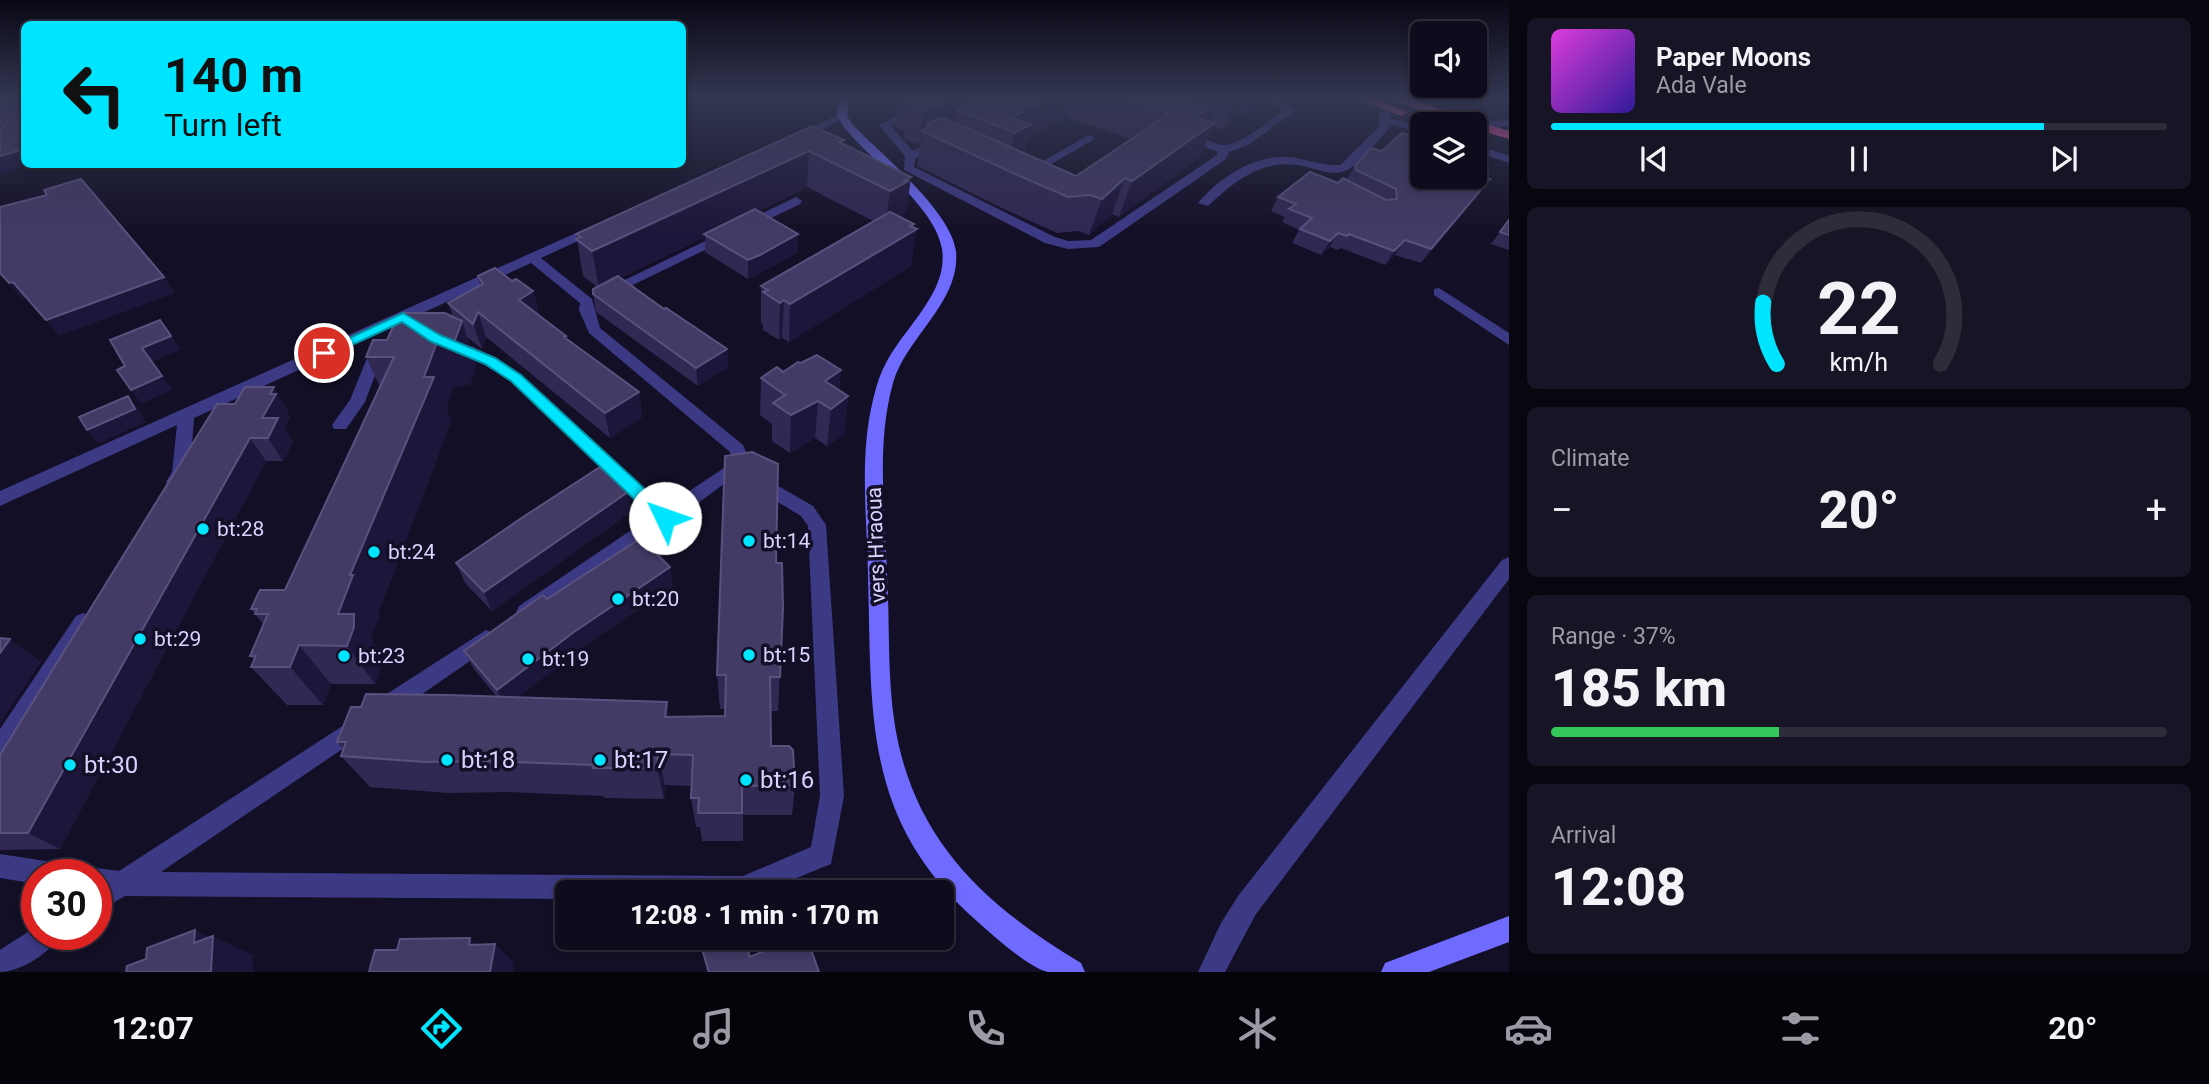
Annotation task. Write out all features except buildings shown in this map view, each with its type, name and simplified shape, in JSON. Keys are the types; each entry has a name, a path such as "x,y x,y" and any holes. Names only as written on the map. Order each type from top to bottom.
{"street":[{"name":"vers H'raoua","path":"863,142 933,216 949,250 948,269 939,291 887,375 878,407 874,479 880,654 883,726 893,776 908,814 928,849 956,886 996,922 1041,955 1072,972"},
{"path":"899,142 911,156"},
{"path":"1029,187 1016,180 1081,142"},
{"path":"1203,142 1224,150 1245,142"},
{"path":"1204,203 1226,184 1267,160 1286,159 1335,170 1344,168 1370,142"},
{"path":"911,156 942,143"},
{"path":"911,156 908,168 1050,240 1068,245 1094,244 1222,157 1224,150"},
{"path":"1487,152 1509,160"},
{"path":"1335,170 1341,187"},
{"path":"587,302 796,201"},
{"path":"0,499 402,321 607,223"},
{"path":"532,257 587,302"},
{"path":"1439,292 1509,340"},
{"path":"112,891 741,464 737,449 594,330 586,310 587,302"},
{"path":"340,425 357,402 402,321"},
{"path":"435,338 490,361 516,378 665,518"},
{"path":"166,495 181,472 186,415"},
{"path":"112,882 743,888 822,855 832,796 817,525 807,510 761,482 728,475"},
{"path":"1211,972 1230,932 1247,905 1509,565"},
{"path":"0,748 91,610"},
{"path":"0,866 21,869"},
{"path":"1394,972 1509,929"},
{"path":"0,966 24,950"}],"place":[{"name":"bt:28","path":"203,529"},
{"name":"bt:14","path":"749,541"},
{"name":"bt:24","path":"374,552"},
{"name":"bt:20","path":"618,599"},
{"name":"bt:29","path":"140,639"},
{"name":"bt:15","path":"749,655"},
{"name":"bt:23","path":"344,656"},
{"name":"bt:19","path":"528,659"},
{"name":"bt:18","path":"447,760"},
{"name":"bt:17","path":"600,760"},
{"name":"bt:30","path":"70,765"},
{"name":"bt:16","path":"746,780"}],"route":[{"path":"324,353 403,317 435,338 490,361 516,378 665,518"}]}
